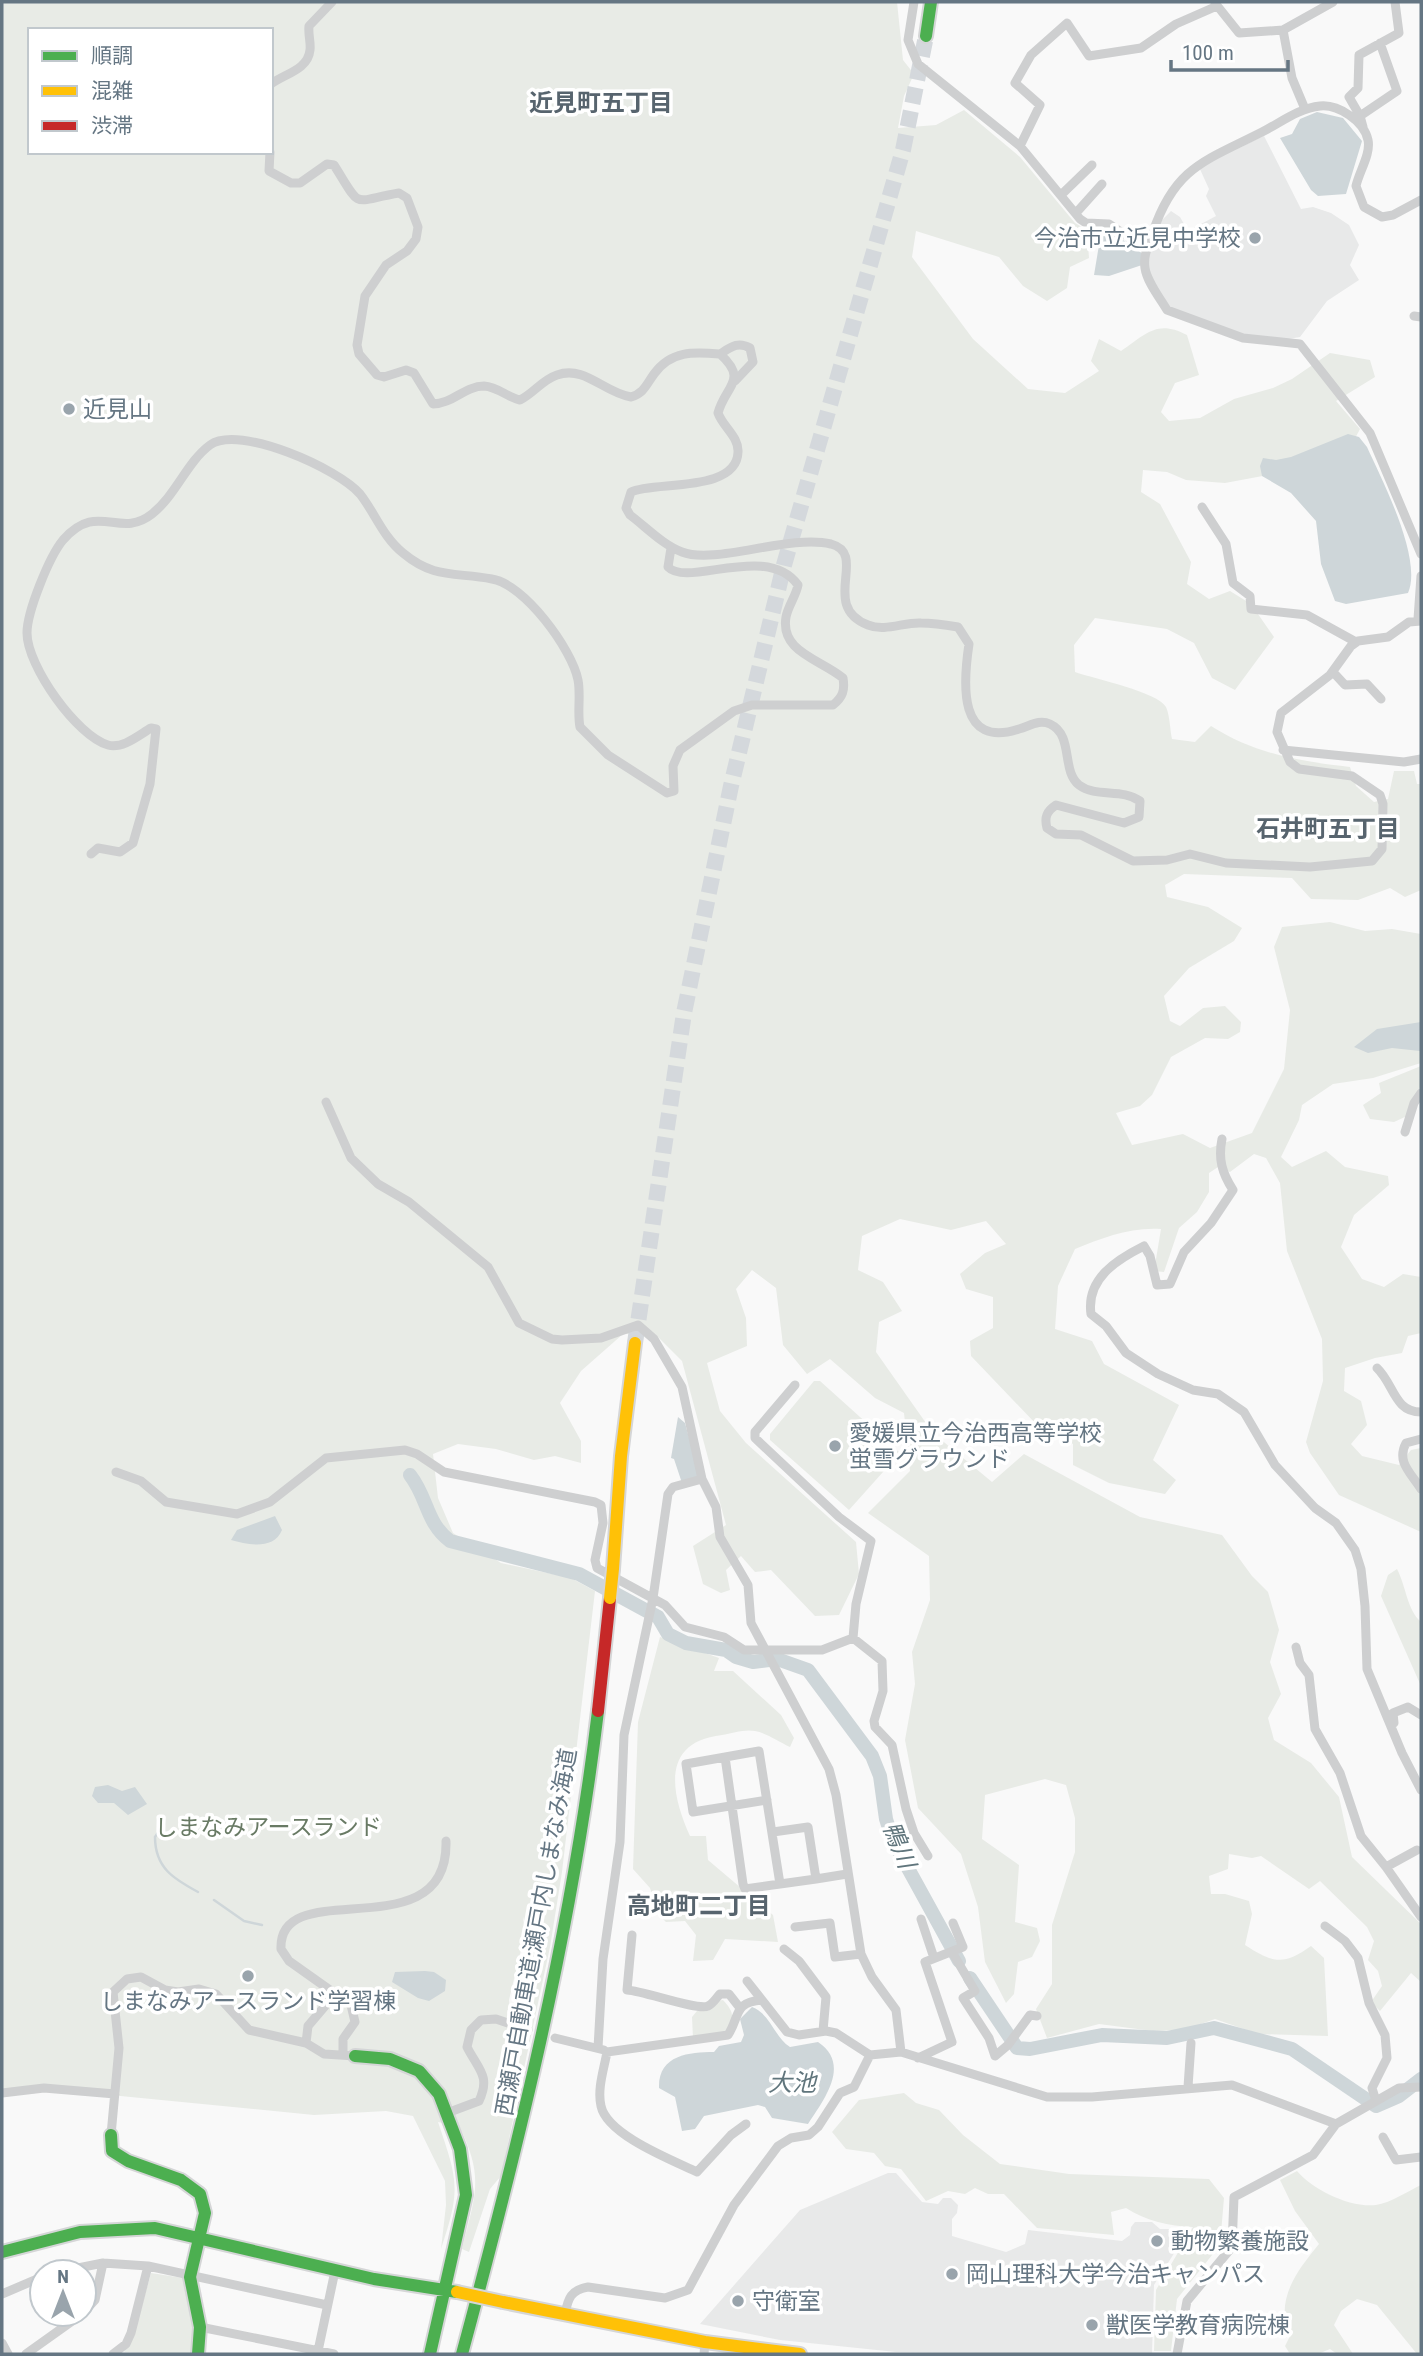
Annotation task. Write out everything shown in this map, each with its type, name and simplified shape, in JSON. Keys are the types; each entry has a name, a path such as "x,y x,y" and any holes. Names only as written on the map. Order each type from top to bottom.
{"main road":[{"path":"926,36 931,2"},
{"name":"西瀬戸自動車道;瀬戸内しまなみ海道","path":"462,2354 520,2133 565,1919 583,1817 610,1598 621,1456 635,1343"},
{"path":"349,2055 390,2059 419,2071 439,2094 460,2149 466,2195 451,2290 430,2354"},
{"path":"111,2135 112,2151 128,2161 181,2180 200,2194 205,2213 190,2277 200,2327 198,2354"},
{"path":"2,2252 51,2237 103,2229 155,2228 335,2271 399,2284 451,2290 705,2348 800,2354"}],"street":[{"path":"273,83 293,72 307,59 310,53 309,26 332,2"},
{"path":"914,2 908,40 918,64 1020,146 1086,223 1109,224 1146,249"},
{"path":"1395,2 1399,33 1359,55 1358,88 1349,97 1360,116 1369,141 1356,186 1364,207 1382,218 1421,200"},
{"path":"1020,146 1040,105 1014,83 1031,55 1068,23 1089,56 1141,48 1176,24 1215,4 1238,33 1283,30 1331,3"},
{"path":"1283,30 1292,78 1305,109"},
{"path":"1360,116 1397,91 1380,43"},
{"path":"1363,129 1344,111 1333,107 1305,109 1202,161 1185,176 1163,205 1146,249 1147,276 1167,310 1231,335 1300,344 1370,433 1421,554"},
{"path":"270,154 269,171 291,183 300,183 327,164 334,165 354,198 363,202 399,193 407,198 409,210 418,227 416,239 407,251 386,265 365,296 357,345 359,354 377,374 384,377 407,370 414,373 433,404 441,404 473,387 483,386 495,387 520,400 547,380 567,373 591,378 614,392 631,397 639,394 664,363 676,355 689,352 720,354 733,345 743,344 750,348 753,362 735,381 718,413 737,444 739,453 735,462 710,480 680,486 649,486 631,492 626,499 629,515 671,548 685,554 706,555 770,546 834,545 844,551 848,561 843,595 845,606 850,615 859,621 871,627 919,622 958,627 969,644 964,672 970,715 975,724 994,733 1018,730 1040,722 1051,724 1059,731 1072,775 1079,785 1092,790 1123,792 1140,801 1139,817 1124,823 1056,805 1048,810 1045,820 1047,828 1056,834 1081,835 1133,861 1167,860 1191,854 1226,863 1310,867 1359,863 1378,856 1384,835 1380,795 1352,775 1299,769 1290,762 1277,732 1281,713 1332,671 1356,642"},
{"path":"1061,195 1092,165"},
{"path":"1076,213 1102,184"},
{"path":"720,354 732,366 735,381"},
{"path":"91,854 98,848 121,852 132,843 150,784 156,729 151,728 120,746 108,745 71,716 37,667 26,635 28,622 43,579 61,542 89,519 103,519 126,526 152,514 207,447 218,441 234,439 281,449 339,477 360,495 376,522 400,551 417,565 443,575 496,579 536,607 574,667 578,682 580,727 608,755 667,793 674,791 673,766 680,750 734,711 762,704 833,705 840,699 844,688 843,678 790,642 786,632 786,615 798,585 793,578 773,569 734,565 683,575 667,567 671,548"},
{"path":"1202,507 1226,544 1233,583 1250,596 1251,609 1307,615 1356,642 1388,637 1420,620 1421,576"},
{"path":"1332,671 1345,685 1367,684 1381,699"},
{"path":"1283,750 1404,762 1421,759"},
{"path":"1405,1132 1414,1103 1421,1093"},
{"path":"326,1102 351,1158 378,1184 409,1202 488,1267 519,1323 552,1339 562,1340 601,1338 638,1325 646,1330 681,1387 702,1479 713,1496 720,1537 748,1585 751,1623 763,1650 818,1744 829,1769 836,1795 860,1954 872,1977 896,2010 901,2053"},
{"path":"1222,1139 1219,1155 1223,1175 1233,1190 1211,1223 1184,1252 1170,1284 1157,1285 1150,1256 1144,1246 1119,1258 1098,1280 1089,1300 1091,1314 1107,1326 1126,1353 1158,1374 1193,1390 1218,1394 1244,1412 1275,1465 1315,1508 1336,1522 1355,1550 1361,1569 1367,1669 1402,1753 1421,1790"},
{"path":"1377,1368 1391,1384 1393,1395 1405,1409 1421,1412"},
{"path":"795,1385 755,1432 755,1438 839,1517 871,1541 856,1604 853,1638"},
{"path":"1421,1439 1406,1443 1401,1453 1401,1461 1421,1489"},
{"path":"116,1472 141,1481 166,1502 237,1514 270,1502 326,1458 405,1450 417,1454 444,1472 601,1506 604,1513 595,1560 597,1567 653,1598 685,1627 724,1637 744,1650 821,1650 853,1638"},
{"path":"702,1479 673,1487 667,1494 653,1598 624,1735 620,1842 603,1959 601,2109 612,2125 643,2146 697,2172 731,2134 746,2124"},
{"path":"853,1638 882,1661 883,1691 874,1721 875,1727 892,1745 906,1809 914,1833 928,1856"},
{"path":"1296,1647 1300,1663 1309,1675 1315,1729 1340,1773 1361,1836 1421,1917"},
{"path":"1395,1731 1392,1713 1408,1707 1421,1715"},
{"path":"767,1800 693,1812 685,1764 759,1751 773,1832 779,1884"},
{"path":"725,1757 745,1889 847,1874"},
{"path":"773,1832 808,1827 816,1879"},
{"path":"111,2135 119,2048 113,1992 127,1979 141,1977 164,1990 178,1992 199,1989 216,1994 249,2031 306,2043 324,2054 349,2055 343,2039 355,2022 351,2005 284,1954 281,1944 290,1927 311,1912 399,1904 421,1896 443,1873 446,1841"},
{"path":"1386,1867 1417,1850"},
{"path":"918,2058 952,2042 921,1919"},
{"path":"795,1927 830,1923 835,1957 860,1954"},
{"path":"930,1960 963,1948 953,1923"},
{"path":"1325,1926 1345,1941 1358,1958 1369,2003 1385,2035 1387,2058 1372,2088 1377,2101"},
{"path":"632,1935 627,1990 648,1992 698,2008 709,2006 720,1994 729,1994 740,2008"},
{"path":"784,1949 799,1961 825,1997 823,2031"},
{"path":"952,1952 975,1991 963,1998 989,2038 993,2058 1008,2045 1030,2015 1037,2016"},
{"path":"747,1981 787,2032 799,2035 823,2031 836,2034 870,2055 901,2053 1047,2097 1093,2098 1188,2087 1232,2085 1336,2124"},
{"path":"306,2043 308,2026 325,2006 326,1987"},
{"path":"555,2038 603,2050 728,2035 740,2008 751,2001 762,2000"},
{"path":"447,2112 479,2101 486,2087 484,2075 467,2047 471,2030 481,2020 496,2019 528,2031"},
{"path":"1188,2087 1191,2043"},
{"path":"565,2314 569,2296 577,2289 588,2287 665,2298 688,2290 734,2205 778,2146 791,2138 808,2135 818,2127 840,2093 854,2087 870,2055"},
{"path":"1177,2354 1187,2301 1233,2247 1234,2197 1313,2155 1336,2124 1399,2088 1421,2087"},
{"path":"2,2093 44,2088 115,2094"},
{"path":"1382,2137 1396,2160 1421,2157"},
{"path":"98,2286 103,2263"},
{"path":"98,2264 148,2266 327,2305"},
{"path":"113,2354 126,2344 131,2333 148,2266"},
{"path":"318,2351 335,2271"},
{"path":"2,2294 28,2283"},
{"path":"200,2327 334,2354"},
{"path":"26,2354 62,2328"},
{"path":"2,2343 8,2354"}],"shaded area":[{"name":"今治市立近見中学校","path":"1264,136 1301,209 1313,207 1331,213 1349,225 1359,245 1350,265 1359,280 1327,301 1300,337 1288,339 1238,334 1170,309 1147,270 1149,248 1162,220 1171,211 1180,217 1188,231 1216,216 1206,196 1209,189 1199,167"},
{"name":"岡山理科大学今治キャンパス","path":"888,2173 896,2173 922,2202 938,2204 943,2198 951,2198 958,2205 957,2213 952,2219 952,2236 1006,2252 1025,2244 1028,2230 1122,2241 1130,2235 1135,2222 1152,2222 1160,2229 1183,2229 1185,2236 1154,2285 1152,2354 896,2352 780,2340 700,2324 800,2210"}],"green space":[{"name":"しまなみアースランド","path":"2,2 897,2 903,60 914,74 904,96 898,128 936,125 964,110 1020,157 1075,223 1087,230 1089,258 1070,267 1067,288 1047,301 1023,286 999,257 916,231 912,257 973,339 1028,389 1065,393 1099,371 1091,361 1099,339 1121,351 1145,334 1168,328 1187,335 1199,375 1175,383 1161,412 1169,421 1200,418 1234,399 1273,388 1292,379 1330,353 1370,360 1375,377 1336,401 1360,429 1352,444 1273,474 1225,483 1186,480 1167,472 1143,470 1141,492 1160,504 1191,562 1187,584 1209,599 1230,591 1251,604 1274,637 1235,690 1212,678 1194,643 1167,629 1095,618 1074,645 1075,672 1139,691 1161,701 1166,707 1172,739 1195,742 1211,726 1261,750 1350,767 1356,786 1374,802 1388,799 1394,771 1414,771 1417,784 1421,784 1421,890 1405,897 1390,888 1358,900 1311,899 1292,878 1184,874 1165,885 1167,897 1208,907 1242,928 1234,941 1189,968 1164,996 1170,1021 1180,1026 1203,1008 1225,1006 1241,1022 1240,1032 1228,1039 1205,1038 1171,1057 1152,1095 1140,1106 1116,1113 1132,1145 1183,1134 1210,1148 1252,1133 1284,1069 1290,1010 1274,947 1282,927 1330,922 1365,931 1392,929 1421,934 1421,1063 1373,1078 1333,1084 1302,1105 1299,1120 1281,1157 1292,1167 1326,1151 1345,1167 1388,1176 1389,1185 1354,1215 1341,1247 1362,1279 1384,1287 1403,1274 1421,1277 1421,1333 1408,1336 1402,1353 1345,1368 1344,1391 1361,1401 1367,1425 1351,1444 1362,1456 1399,1465 1411,1450 1421,1448 1421,1532 1339,1495 1310,1453 1306,1442 1323,1381 1322,1339 1287,1251 1280,1183 1266,1158 1254,1154 1230,1172 1218,1167 1209,1173 1209,1192 1197,1212 1179,1228 1164,1272 1154,1271 1161,1229 1138,1230 1106,1237 1075,1249 1058,1286 1055,1329 1092,1341 1104,1364 1179,1405 1153,1460 1176,1480 1165,1494 1109,1483 1073,1465 1073,1444 1036,1424 971,1356 970,1341 993,1328 993,1297 966,1289 960,1274 985,1253 1006,1244 986,1221 951,1230 900,1219 862,1236 858,1270 883,1282 902,1311 879,1322 876,1352 933,1433 992,1482 1024,1454 1140,1517 1222,1535 1252,1576 1268,1592 1279,1630 1270,1662 1281,1694 1268,1718 1274,1740 1311,1763 1339,1797 1352,1857 1421,1924 1421,1982 1411,1973 1380,2011 1371,2002 1382,1986 1378,1971 1368,1960 1374,1941 1367,1927 1320,1881 1309,1889 1261,1856 1252,1858 1229,1854 1228,1869 1209,1876 1211,1894 1225,1894 1249,1901 1252,1914 1245,1945 1263,1956 1285,1959 1311,1946 1324,1958 1328,2036 1258,2034 1215,2019 1184,2030 1153,2031 1099,2024 1047,2038 1036,2009 1052,1984 1052,1925 1075,1852 1075,1818 1066,1785 1045,1779 985,1795 982,1839 1019,1865 1015,1922 1037,1928 1040,1941 1032,1957 1018,1962 1014,1994 1006,2003 985,1962 978,1907 961,1854 918,1808 905,1740 915,1684 912,1652 930,1600 929,1556 868,1513 910,1471 904,1413 875,1398 830,1359 807,1374 783,1345 776,1288 752,1270 736,1289 746,1318 747,1346 707,1363 720,1411 746,1443 856,1542 859,1574 839,1615 815,1616 771,1570 755,1572 741,1556 726,1570 730,1590 721,1593 703,1584 693,1546 726,1525 682,1361 655,1334 623,1334 581,1371 560,1403 581,1441 581,1463 555,1456 534,1460 496,1449 458,1444 433,1454 438,1498 453,1533 501,1563 571,1578 595,1591 562,1872 550,1947 501,2176 490,2189 469,2252 462,2249 474,2200 475,2174 459,2126 438,2122 450,2158 454,2185 452,2212 441,2249 446,2205 445,2181 413,2116 386,2111 314,2115 59,2090 2,2095","holes":["523,1917 527,1929 525,1985 511,2023 509,2000 525,1933"]},
{"path":"1421,1066 1421,1085 1407,1116 1394,1122 1370,1119 1363,1105 1381,1093 1379,1083"},
{"name":"愛媛県立今治西高等学校 蛍雪グラウンド","path":"814,1381 820,1381 900,1453 849,1510 770,1440 770,1434"},
{"path":"1397,1569 1413,1611 1421,1622 1421,1686 1381,1596 1388,1575"},
{"path":"660,1637 719,1658 714,1671 733,1671 781,1715 794,1738 790,1747 759,1732 738,1732 702,1740 688,1748 680,1759 675,1787 690,1836 706,1836 708,1860 773,1915 778,1942 725,1939 713,1960 693,1961 696,1935 685,1921 666,1922 659,1915 650,1888 633,1869 638,1722"},
{"path":"723,2000 732,2016 727,2033 693,2038 692,2017 697,2011 710,2009"},
{"path":"904,2093 916,2103 939,2110 963,2135 1000,2164 1069,2174 1209,2179 1224,2198 1220,2245 1177,2299 1171,2351 1154,2351 1156,2290 1193,2227 1158,2222 1126,2208 1111,2212 1114,2235 1037,2228 1004,2194 988,2194 975,2188 965,2194 948,2191 926,2201 901,2169 885,2166 874,2153 846,2149 832,2132 859,2100"},
{"path":"1297,2171 1322,2191 1355,2204 1376,2205 1387,2202 1421,2185 1421,2354 1417,2354 1377,2305 1357,2299 1341,2311 1334,2325 1353,2354 1337,2354 1330,2349 1318,2354 1290,2354 1285,2346 1290,2336 1286,2323 1286,2298 1296,2275 1319,2244 1295,2211 1280,2180"},
{"path":"151,2273 189,2279 197,2327 195,2354 124,2352 135,2331"}],"water":[{"path":"1317,112 1343,118 1362,141 1346,194 1318,196 1311,190 1280,138 1292,134 1300,119"},
{"path":"1110,231 1143,254 1142,265 1109,276 1094,275 1100,239"},
{"path":"1348,434 1359,437 1367,447 1391,499 1406,541 1411,578 1408,593 1346,604 1335,601 1321,564 1316,521 1291,493 1262,476 1260,466 1263,458 1276,460 1291,457"},
{"path":"1421,1022 1420,1051 1392,1048 1368,1053 1354,1047 1377,1029"},
{"path":"678,1417 685,1423 700,1478 682,1483 674,1459 671,1458"},
{"path":"275,1516 282,1530 273,1541 252,1544 231,1540 237,1530"},
{"path":"108,1785 122,1791 135,1787 147,1804 128,1815 114,1803 98,1803 92,1796 95,1787"},
{"path":"395,1972 434,1972 446,1980 445,1991 429,2001 418,1998 392,1982"},
{"name":"大池","path":"752,2007 764,2015 790,2047 818,2042 828,2051 833,2060 834,2071 832,2082 821,2103 808,2124 772,2118 765,2107 758,2105 704,2116 695,2129 682,2131 675,2097 659,2088 664,2068 669,2062 685,2055 714,2052 719,2046 741,2042 744,2035 740,2019"}],"waterway":[{"name":"鴨川","path":"410,1475 436,1526 450,1541 579,1574 658,1617 668,1634 686,1643 726,1650 736,1657 753,1662 777,1659 808,1670 872,1756 880,1776 886,1819 893,1841 959,1961"},
{"path":"164,1824 155,1837 158,1857 174,1877 198,1892"},
{"path":"214,1900 244,1921 262,1925"},
{"name":"鴨川","path":"970,1978 1017,2048 1030,2049 1102,2035 1167,2038 1214,2028 1292,2049 1376,2106 1399,2096 1421,2079"}],"tunnel":[{"path":"635,1343 684,1013 731,786 784,565 903,150 926,36"}],"traffic: fast":[{"path":"926,36 931,2"},
{"path":"462,2354 504,2195 559,1955 598,1711"},
{"path":"355,2056 390,2059 419,2071 439,2094 460,2149 466,2195 430,2354"},
{"path":"111,2135 112,2151 128,2161 181,2180 200,2194 205,2213 190,2277 200,2327 198,2354"},
{"path":"2,2252 80,2232 155,2228 374,2279 457,2292"}],"traffic: slow":[{"path":"613,1569 621,1456 635,1343"},
{"path":"610,1598 613,1569"},
{"path":"457,2292 503,2302"},
{"path":"503,2302 705,2342 800,2354"}],"traffic: jam":[{"path":"598,1711 610,1598"}],"place":[{"name":"今治市立近見中学校","path":"1255,238"},
{"name":"近見山","path":"69,409"},
{"name":"愛媛県立今治西高等学校 蛍雪グラウンド","path":"835,1446"},
{"name":"しまなみアースランド学習棟","path":"248,1976"},
{"name":"動物繁養施設","path":"1157,2241"},
{"name":"岡山理科大学今治キャンパス","path":"952,2274"},
{"name":"守衛室","path":"738,2301"},
{"name":"獣医学教育病院棟","path":"1092,2325"}],"district":[{"name":"近見町五丁目","path":"601,103"},
{"name":"石井町五丁目","path":"1328,829"},
{"name":"高地町二丁目","path":"699,1906"}]}
